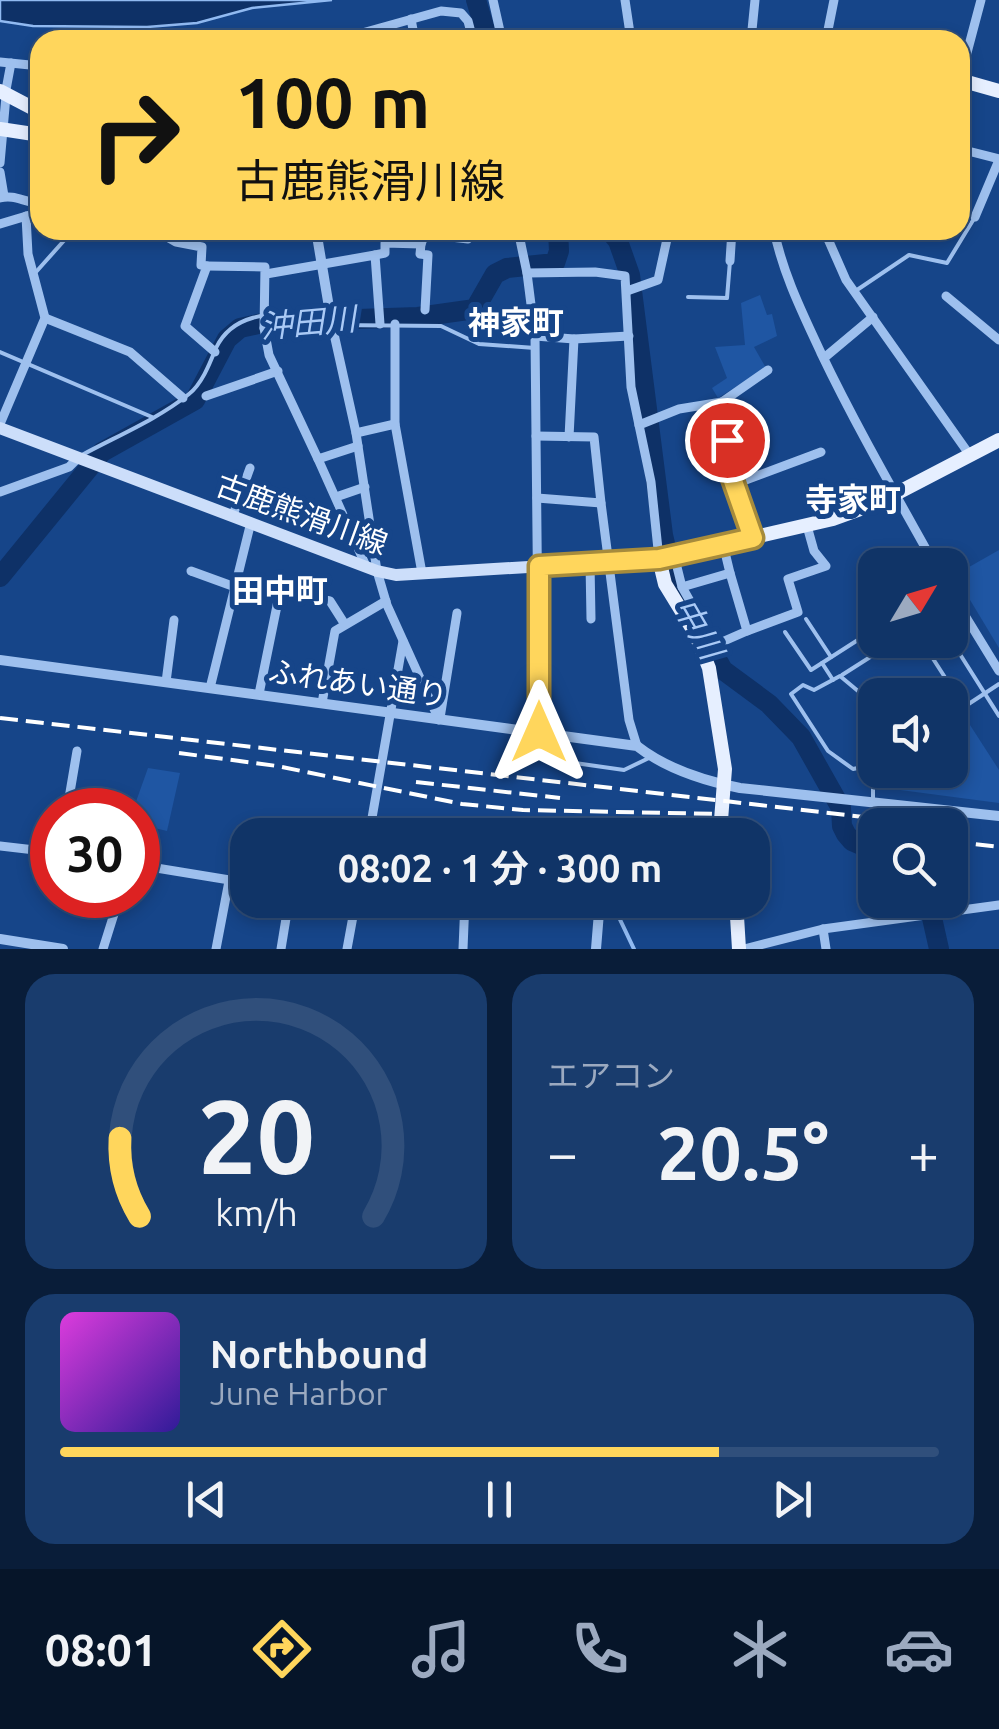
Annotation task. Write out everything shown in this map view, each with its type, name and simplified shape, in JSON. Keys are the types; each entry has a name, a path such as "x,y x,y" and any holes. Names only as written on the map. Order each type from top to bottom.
{"main road":[{"path":"970,83 999,91"},
{"path":"4,94 30,107"},
{"path":"2,129 30,133"},
{"name":"古鹿熊滑川線","path":"0,426 372,569 396,574 666,557"},
{"path":"719,818 724,785 709,668 695,633 665,584 666,557 833,520 896,494 999,440"},
{"path":"738,918 742,949"}],"street":[{"path":"493,0 500,30"},
{"path":"625,0 630,30"},
{"path":"752,30 755,0"},
{"path":"828,30 834,0"},
{"path":"970,40 980,0"},
{"path":"384,30 440,11 461,13 471,30"},
{"path":"412,19 414,30"},
{"path":"0,162 6,62"},
{"path":"970,152 999,160 976,216"},
{"path":"0,172 2,197 30,201"},
{"path":"0,224 30,215"},
{"path":"0,426 45,318 28,254 26,216"},
{"path":"172,240 202,247 201,264 207,266 264,266 264,328 270,355 439,720"},
{"path":"318,240 356,433 372,569"},
{"path":"423,240 420,254 428,255 425,310"},
{"path":"520,240 535,336 539,732"},
{"path":"626,291 658,280 667,240"},
{"path":"730,260 731,240"},
{"path":"776,240 793,294 824,358 889,488 926,548"},
{"path":"827,240 854,292 969,454"},
{"path":"266,274 385,253 385,243 421,244"},
{"path":"375,255 380,324"},
{"path":"207,266 185,326 215,352"},
{"path":"527,272 625,276 631,387 666,557 715,646 798,612 788,580 826,566 814,551 807,526"},
{"path":"946,296 999,340"},
{"path":"824,358 873,317"},
{"path":"45,318 130,352 184,398"},
{"path":"264,328 331,319"},
{"path":"394,324 395,424 422,573"},
{"path":"535,336 574,340 629,336"},
{"path":"569,436 574,340"},
{"path":"639,425 679,409 722,402 768,370"},
{"path":"206,396 278,372"},
{"path":"722,402 735,484 753,538"},
{"path":"356,433 395,424"},
{"path":"536,436 594,437 607,562 637,746 651,757 724,785 999,816"},
{"path":"318,459 358,446"},
{"path":"735,484 822,452"},
{"path":"0,492 81,459"},
{"path":"233,515 250,468"},
{"path":"336,497 364,487"},
{"path":"537,498 601,503"},
{"path":"210,688 252,522"},
{"path":"724,544 747,631"},
{"path":"590,563 591,619"},
{"path":"191,571 235,585 330,601 344,623"},
{"path":"682,587 730,573"},
{"path":"259,694 280,591"},
{"path":"322,703 335,632 344,623 386,602"},
{"path":"439,720 457,613"},
{"path":"166,682 174,620"},
{"path":"968,624 999,672"},
{"path":"372,818 404,638"},
{"name":"ふれあい通り","path":"0,660 637,746"},
{"path":"71,788 77,751"},
{"path":"0,846 30,849"},
{"path":"160,869 229,881 216,949"},
{"path":"742,949 823,929 999,906"},
{"path":"104,949 113,918"},
{"path":"281,949 286,918"},
{"path":"346,949 352,918"},
{"path":"463,949 464,918"},
{"path":"596,949 599,918"},
{"path":"823,929 826,949"},
{"path":"0,939 63,949"}],"lane":[{"path":"970,226 976,216"},
{"path":"35,274 65,240"},
{"path":"854,292 910,255 947,263 961,240"},
{"path":"688,297 727,298 730,260"},
{"path":"81,459 192,392 229,328 243,320 264,315 442,326 479,344 535,348"},
{"path":"0,352 152,417"},
{"path":"806,618 831,657"},
{"path":"785,632 811,670 858,640"},
{"path":"858,768 853,769 828,751 813,730 806,711 791,694 803,685 814,690 868,658"},
{"path":"933,658 964,707 999,684"},
{"path":"963,658 999,716"},
{"path":"822,662 833,680"},
{"path":"840,676 858,691"},
{"path":"539,732 554,760 624,770 651,757"},
{"path":"873,788 873,802"}],"shaded area":[{"path":"0,0 332,0 252,8 197,23 147,27 33,26 0,21"},
{"path":"760,295 767,315 772,314 777,336 754,347 766,368 718,398 712,388 727,378 715,347 745,345 741,303"},
{"path":"999,550 999,648 968,597 968,568"},
{"path":"968,726 999,770 999,803 885,788 968,788"},
{"path":"148,768 180,773 167,831 160,829 160,788 141,788"}],"waterway":[{"name":"中川","path":"476,0 485,30"},
{"name":"沖田川","path":"0,577 102,452 195,400 227,339 240,328 267,322 418,317 475,309 495,274 507,268 555,263 558,240"},
{"name":"中川","path":"617,240 630,275 663,535 675,586 723,670 769,704 801,737 841,808 846,834 858,844"},
{"path":"619,918 634,949"},
{"name":"中川","path":"932,918 939,949"}],"railway":[{"path":"0,718 858,816"},
{"path":"179,753 277,766 462,804 523,810 719,814"},
{"path":"416,782 560,798"},
{"path":"968,843 999,847"}],"district":[{"name":"神家町","path":"516,322"},
{"name":"寺家町","path":"853,499"},
{"name":"田中町","path":"280,590"}],"route":[{"path":"539,732 539,566 659,559 753,538 732,478 727,440"}]}
